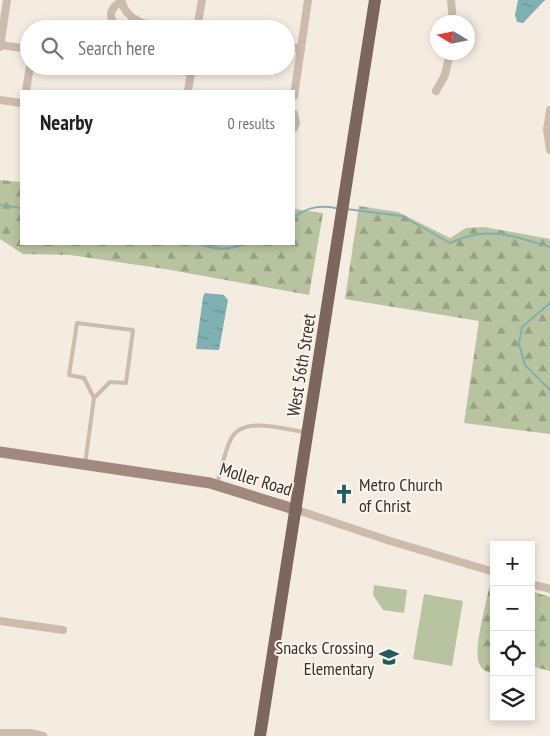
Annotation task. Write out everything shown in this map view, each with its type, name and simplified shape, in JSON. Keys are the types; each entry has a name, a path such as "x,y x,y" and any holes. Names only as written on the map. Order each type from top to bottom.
{"main road":[{"name":"West 56th Street","path":"260,736 297,510 375,0"}],"street":[{"path":"7,0 0,46 20,48"},
{"path":"199,20 202,0"},
{"path":"294,90 308,0"},
{"path":"451,0 452,15"},
{"path":"113,20 111,12 115,4 121,1 126,12 133,19"},
{"path":"295,48 301,49"},
{"path":"436,91 445,75 448,60"},
{"path":"26,90 29,75"},
{"path":"188,90 191,75"},
{"path":"0,100 20,103"},
{"path":"550,110 547,130 550,150"},
{"name":"Moller Road","path":"0,452 217,484 387,540 490,571"},
{"path":"535,585 550,589"},
{"path":"0,621 63,630"},
{"path":"0,733 31,733 43,736"}],"lane":[{"path":"85,464 94,398 84,378 69,375 76,323 133,330 126,384 110,382 94,398"},
{"path":"217,484 230,439 242,427 254,424 309,432"}],"green space":[{"path":"0,180 20,182 20,245 295,245 295,209 323,213 309,295 165,269 70,255 23,254 0,239"},
{"path":"359,206 398,212 450,238 466,228 484,227 550,239 550,434 464,423 479,321 345,299"},
{"path":"490,584 490,672 481,667 479,663 479,634"},
{"path":"374,585 407,590 404,613 383,610 373,595"},
{"path":"535,592 550,597 550,671 535,667"},
{"path":"424,594 463,601 452,666 413,659"}],"water":[{"path":"518,0 545,0 523,23 517,22 515,15"},
{"path":"205,293 224,295 228,300 219,350 196,349"}],"waterway":[{"path":"0,205 20,208"},
{"path":"295,216 314,208 336,208"},
{"path":"346,209 402,216 450,243 477,234 494,234 513,236 550,247"},
{"path":"203,245 221,248 232,248 240,245"},
{"path":"550,303 522,327 519,344 525,365 550,390"}],"place":[{"name":"Metro Church of Christ","path":"344,494"},
{"name":"Snacks Crossing Elementary","path":"389,657"}]}
